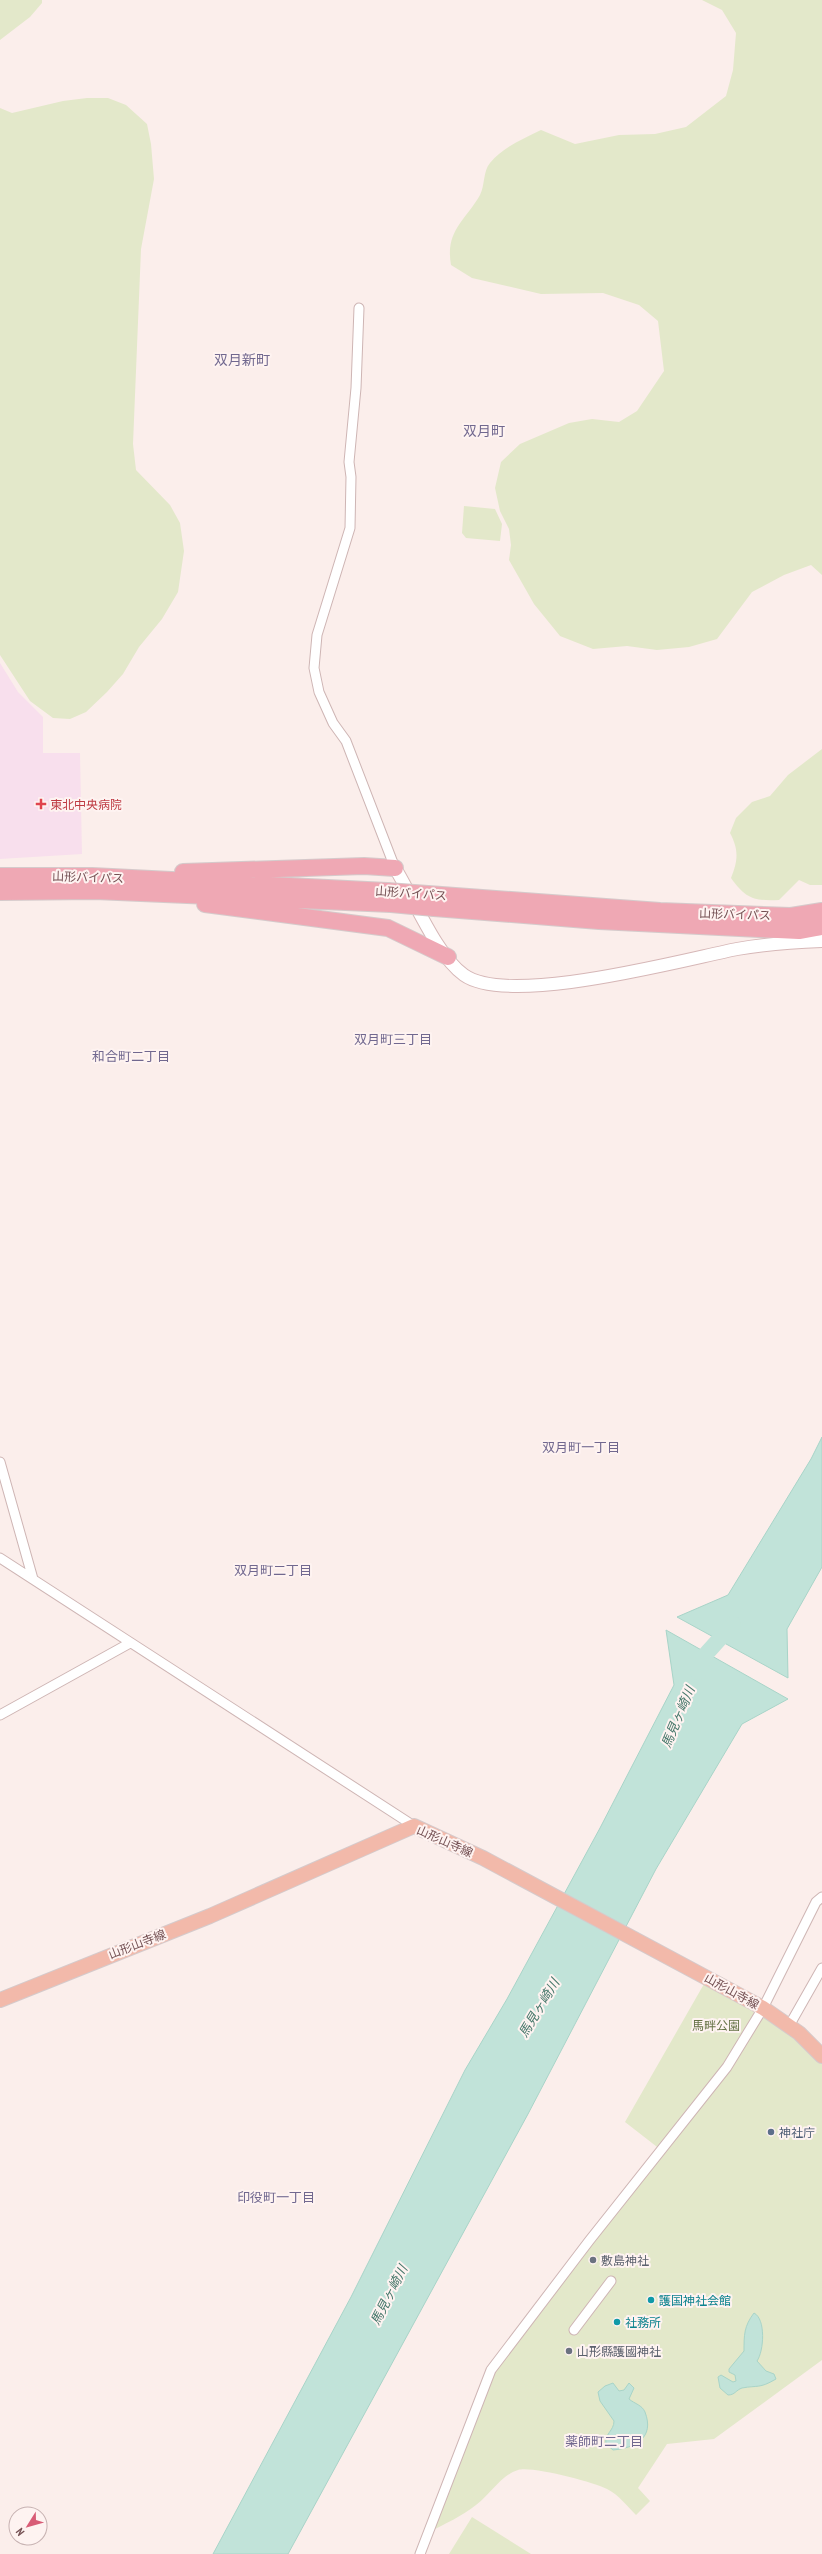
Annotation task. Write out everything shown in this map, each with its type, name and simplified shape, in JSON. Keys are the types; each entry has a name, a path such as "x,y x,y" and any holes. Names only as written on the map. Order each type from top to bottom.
{"highway":[{"path":"93,883 364,866 395,868"},
{"name":"山形バイパス","path":"0,876 93,883 389,897 599,921 799,932 822,927"},
{"path":"93,883 388,928 448,957"},
{"name":"山形バイパス","path":"0,892 93,883"},
{"name":"山形バイパス","path":"431,901 660,912 791,916 822,911"}],"main road":[{"name":"山形山寺線","path":"0,2000 210,1916 414,1826 483,1858 708,1977 763,2008 789,2026 822,2056"}],"street":[{"path":"358,308 356,388 349,462 350,528 318,635 314,668 319,692 333,722 346,741 395,868 434,938 463,975 483,984 548,983 610,977 739,949 822,941"},
{"path":"0,1462 33,1578"},
{"path":"0,1558 414,1826"},
{"path":"0,1715 130,1643"},
{"path":"420,2554 491,2370 588,2241 727,2067 763,2008 816,1902 822,1897"},
{"path":"789,2026 822,1968"},
{"path":"574,2330 611,2281"}],"shaded area":[{"name":"東北中央病院","path":"0,663 18,692 43,717 43,753 80,753 82,854 0,859"}],"green space":[{"path":"0,0 42,0 42,3 30,17 0,40"},
{"path":"702,0 822,0 822,575 811,565 784,575 752,592 717,639 689,647 657,650 627,646 593,649 560,636 534,604 509,560 511,545 509,529 500,511 495,488 501,462 520,444 569,423 592,419 619,422 637,411 664,371 658,321 639,305 603,293 541,294 472,278 451,265 451,243 458,227 480,195 485,174 490,163 501,152 520,140 541,130 575,144 619,135 655,134 686,127 726,96 733,70 736,33 722,10"},
{"path":"87,98 108,98 126,105 147,124 151,144 154,179 141,249 133,444 136,470 170,505 180,523 184,551 178,592 162,619 139,647 123,674 107,692 86,712 70,719 53,718 30,701 0,655 0,108 12,113 63,101"},
{"path":"464,506 495,509 502,524 500,541 466,538 462,533"},
{"path":"822,749 822,885 810,885 799,880 779,900 763,900 751,897 741,890 731,878 735,866 736,850 730,833 736,818 752,802 770,796 788,775"},
{"name":"馬畔公園","path":"708,1977 822,2057 822,2360 714,2439 667,2444 638,2488 650,2501 636,2515 619,2497 600,2486 549,2472 525,2469 518,2470 506,2476 471,2509 429,2532 494,2372 661,2150 625,2122"},
{"path":"472,2517 531,2554 449,2554"}],"water":[{"path":"822,1437 822,1567 787,1629 788,1678 677,1617 728,1595 811,1459"},
{"path":"666,1630 788,1699 742,1724 656,1869 528,2114 288,2554 213,2554 351,2297 465,2070 507,1999 600,1828 674,1685"},
{"path":"754,2313 758,2316 761,2322 763,2336 761,2350 757,2361 766,2371 774,2374 776,2379 762,2385 742,2388 728,2395 720,2388 718,2377 721,2375 733,2382 736,2381 735,2375 729,2372 729,2369 744,2351 745,2331 748,2322"},
{"path":"613,2383 619,2391 624,2390 629,2383 634,2388 629,2399 644,2410 647,2421 647,2429 641,2440 635,2444 629,2447 613,2450 606,2444 606,2438 614,2424 614,2421 600,2401 598,2392 605,2386"}],"waterway":[{"name":"馬見ヶ崎川","path":"698,1672 706,1654 733,1624"}],"place":[{"name":"東北中央病院","path":"41,804"},
{"name":"神社庁","path":"771,2132"},
{"name":"敷島神社","path":"593,2260"},
{"name":"護国神社会館","path":"651,2300"},
{"name":"社務所","path":"617,2322"},
{"name":"山形縣護國神社","path":"569,2351"}],"district":[{"name":"双月新町","path":"242,360"},
{"name":"双月町","path":"484,431"},
{"name":"双月町三丁目","path":"393,1039"},
{"name":"和合町二丁目","path":"131,1056"},
{"name":"双月町一丁目","path":"581,1447"},
{"name":"双月町二丁目","path":"273,1570"},
{"name":"印役町一丁目","path":"276,2197"},
{"name":"薬師町二丁目","path":"604,2441"}]}
